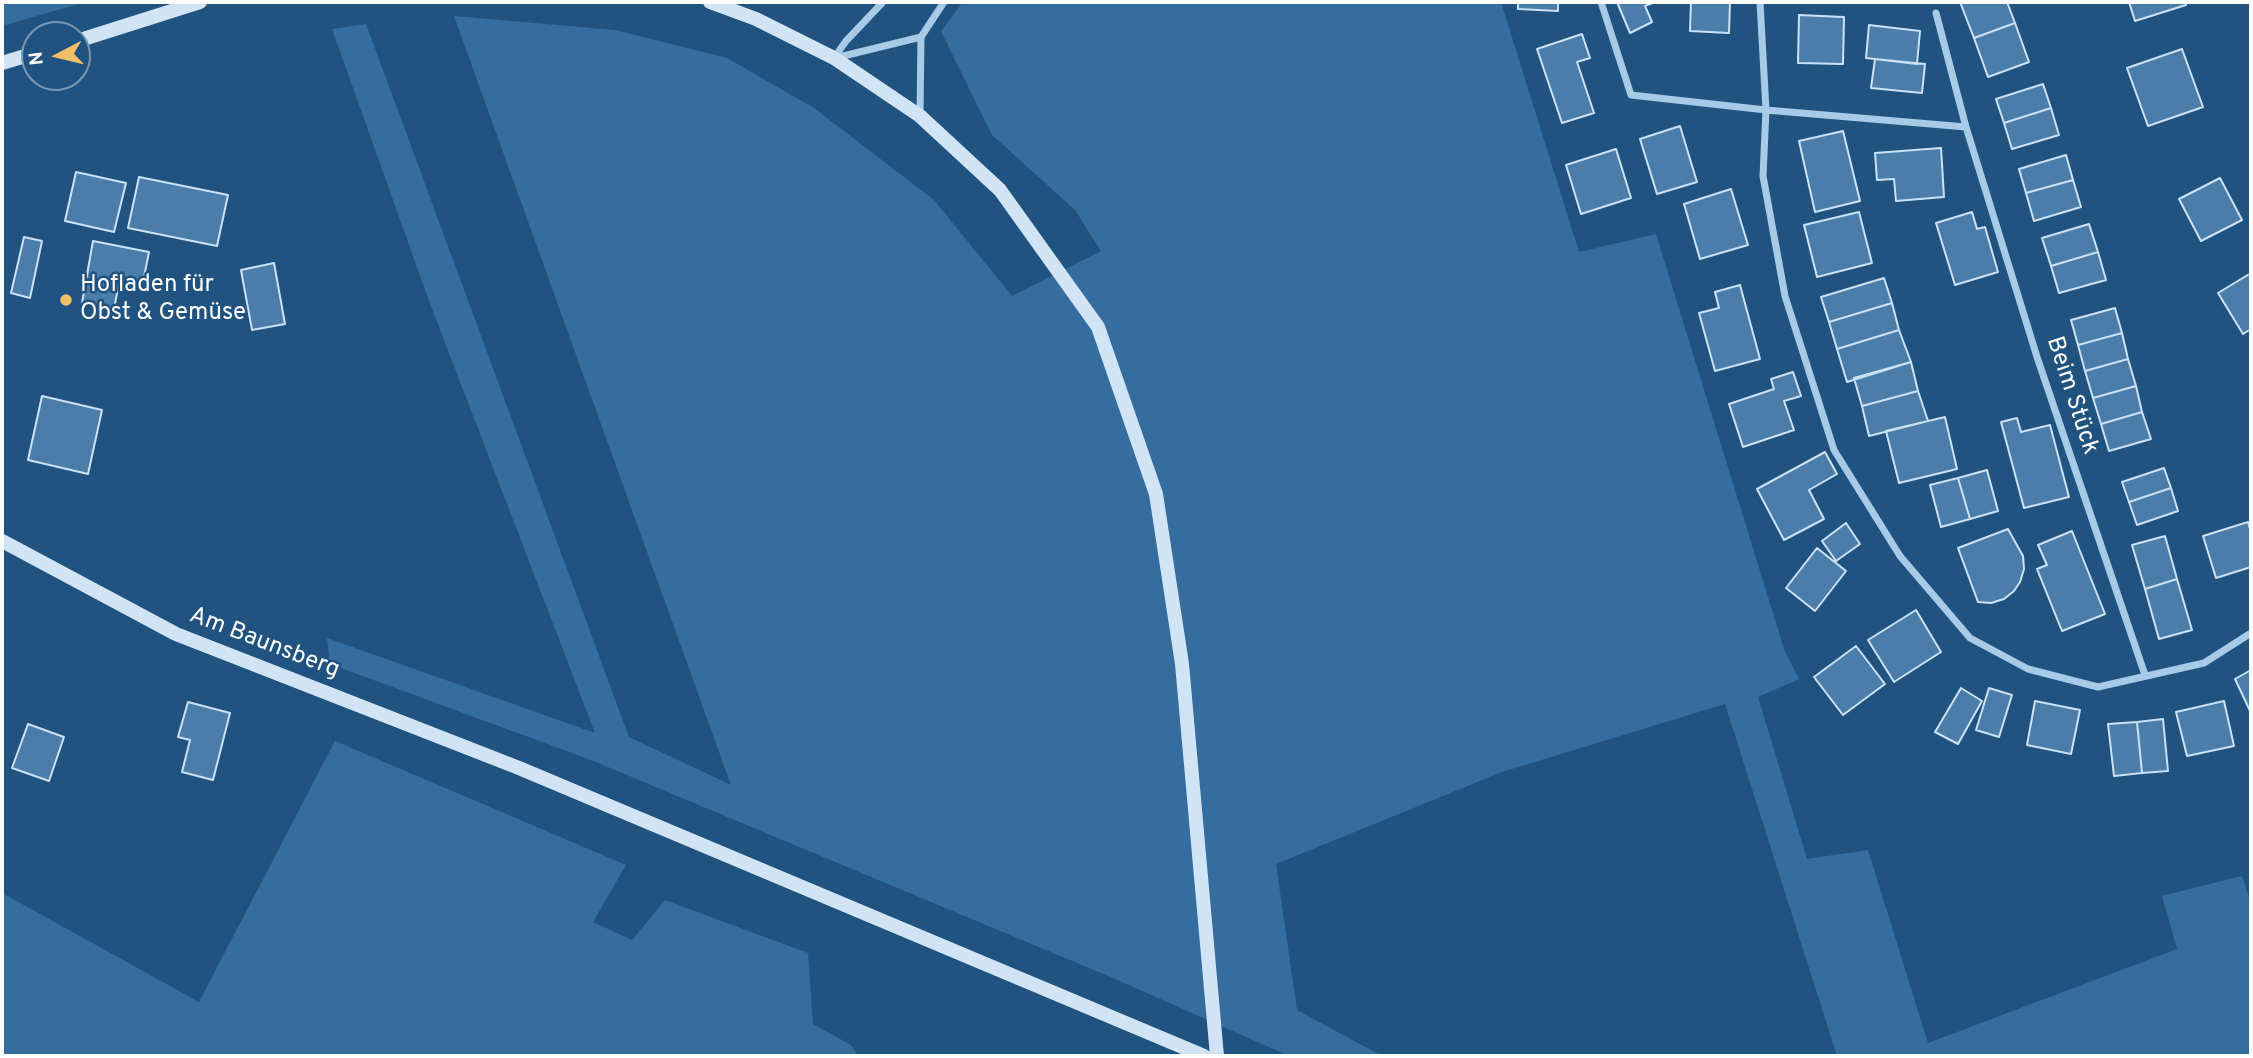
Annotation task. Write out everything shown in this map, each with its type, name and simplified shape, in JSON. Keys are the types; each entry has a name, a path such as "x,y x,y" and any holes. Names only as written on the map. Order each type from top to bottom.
{"street":[{"path":"91,37 200,2"},
{"path":"710,2 756,19 834,58 920,116 1000,190 1098,327 1156,494 1182,664 1217,1056"},
{"path":"834,58 846,41 883,2"},
{"path":"920,116 921,37 944,2"},
{"path":"1601,2 1630,95 1966,127"},
{"path":"1760,2 1766,110 1763,176 1785,296 1834,450 1900,556 1970,638 2028,669 2098,687 2204,663 2251,633"},
{"name":"Beim Stück","path":"1936,13 1966,127 2037,357 2145,676"},
{"path":"834,58 921,37"},
{"path":"2,64 21,58"},
{"name":"Am Baunsberg","path":"2,541 176,634 519,768 1204,1056"}],"shaded area":[{"path":"2,2 85,2 2,26"},
{"path":"963,2 1501,2 1579,252 1656,234 1785,652 1799,679 1758,697 1807,859 1868,850 1928,1043 2177,949 2162,896 2242,876 2251,904 2251,1056 1837,1056 1725,704 1502,772 1276,864 1297,1010 1382,1056 1289,1056 1113,978 591,760 330,664 327,638 595,733 429,301 332,29 366,24 629,737 731,785 454,16 615,30 727,58 814,108 934,200 1012,296 1101,251 1075,210 992,135 941,31"},
{"path":"335,741 626,865 593,922 632,940 665,900 808,953 813,1024 851,1045 858,1056 2,1056 2,893 199,1002"}],"building":[{"path":"1518,2 1558,2 1558,11 1518,9"},
{"path":"1617,2 1655,2 1645,6 1652,22 1630,33"},
{"path":"1691,2 1730,2 1729,33 1690,31"},
{"path":"1960,2 2007,2 2015,23 1974,38"},
{"path":"2129,2 2185,2 2186,5 2135,21"},
{"path":"1799,15 1844,17 1843,64 1798,63"},
{"path":"2015,23 2029,62 1988,77 1974,38"},
{"path":"1869,25 1920,31 1917,64 1866,58"},
{"path":"1582,34 1590,58 1577,62 1594,113 1562,123 1537,49"},
{"path":"2182,49 2203,107 2148,126 2127,68"},
{"path":"1875,59 1925,64 1922,93 1871,88"},
{"path":"2043,84 2051,108 2004,123 1996,99"},
{"path":"2051,108 2059,135 2012,149 2004,123"},
{"path":"1680,126 1697,182 1657,194 1640,139"},
{"path":"1843,131 1860,201 1815,212 1799,141"},
{"path":"1941,148 1944,197 1896,201 1894,179 1877,180 1875,153"},
{"path":"1616,149 1631,198 1581,214 1566,165"},
{"path":"2066,155 2073,180 2026,193 2019,169"},
{"path":"76,172 126,183 114,232 65,221"},
{"path":"139,177 228,195 217,246 128,228"},
{"path":"2220,178 2242,220 2201,241 2179,199"},
{"path":"2073,180 2081,207 2034,221 2026,193"},
{"path":"1731,189 1748,245 1700,259 1684,204"},
{"path":"1859,212 1872,263 1817,277 1804,225"},
{"path":"1972,212 1977,229 1985,227 1998,272 1955,285 1936,223"},
{"path":"2089,224 2098,252 2051,266 2042,238"},
{"path":"24,237 42,241 30,298 11,293"},
{"path":"93,241 149,252 143,282 120,278 114,309 82,303"},
{"path":"2098,252 2106,280 2059,293 2051,266"},
{"path":"274,263 285,324 252,330 241,270"},
{"path":"2251,273 2251,329 2243,334 2218,293"},
{"path":"1884,278 1892,303 1829,322 1821,297"},
{"path":"1740,285 1760,359 1715,371 1699,313 1719,308 1715,292"},
{"path":"1892,303 1899,330 1837,349 1829,322"},
{"path":"2115,308 2122,333 2078,345 2071,320"},
{"path":"1899,330 1911,362 1847,382 1837,349"},
{"path":"2122,333 2128,359 2085,371 2078,345"},
{"path":"2128,359 2136,386 2093,398 2085,371"},
{"path":"1911,362 1918,391 1862,406 1854,378"},
{"path":"1793,372 1801,396 1784,401 1794,430 1743,447 1729,404 1774,389 1771,379"},
{"path":"2136,386 2142,412 2101,424 2093,398"},
{"path":"1918,391 1928,421 1869,436 1862,406"},
{"path":"42,396 102,410 88,474 28,460"},
{"path":"2142,412 2151,439 2109,451 2101,424"},
{"path":"1945,417 1957,469 1899,483 1886,431"},
{"path":"2017,418 2021,432 2050,425 2069,497 2024,508 2001,422"},
{"path":"1825,452 1837,474 1809,490 1824,519 1784,540 1757,489"},
{"path":"2164,468 2171,488 2129,502 2122,482"},
{"path":"1987,470 1998,511 1970,519 1958,478"},
{"path":"1958,478 1970,519 1941,527 1930,485"},
{"path":"2171,488 2178,511 2137,525 2129,502"},
{"path":"2248,522 2251,532 2251,567 2216,578 2203,536"},
{"path":"1846,523 1860,544 1836,561 1822,541"},
{"path":"2008,529 2023,556 2024,569 2020,582 2004,599 1991,603 1978,602 1958,548"},
{"path":"2072,531 2105,614 2062,631 2037,569 2047,565 2038,545"},
{"path":"2165,536 2177,579 2145,589 2132,545"},
{"path":"1817,548 1846,571 1815,611 1786,588"},
{"path":"2177,579 2192,630 2159,639 2145,589"},
{"path":"1916,610 1941,652 1894,682 1868,640"},
{"path":"1856,646 1885,684 1843,715 1814,677"},
{"path":"2251,670 2251,713 2235,679"},
{"path":"1961,688 1982,701 1958,744 1935,732"},
{"path":"1989,688 2012,695 1999,737 1976,730"},
{"path":"2035,701 2080,710 2071,754 2027,745"},
{"path":"2224,701 2234,746 2187,756 2176,712"},
{"path":"188,702 230,713 213,780 182,772 190,740 178,737"},
{"path":"2163,719 2168,771 2142,773 2137,722"},
{"path":"2137,722 2142,773 2114,776 2108,724"},
{"path":"28,724 64,737 49,781 12,768"}],"place":[{"name":"Hofladen für Obst & Gemüse","path":"66,300"}]}
